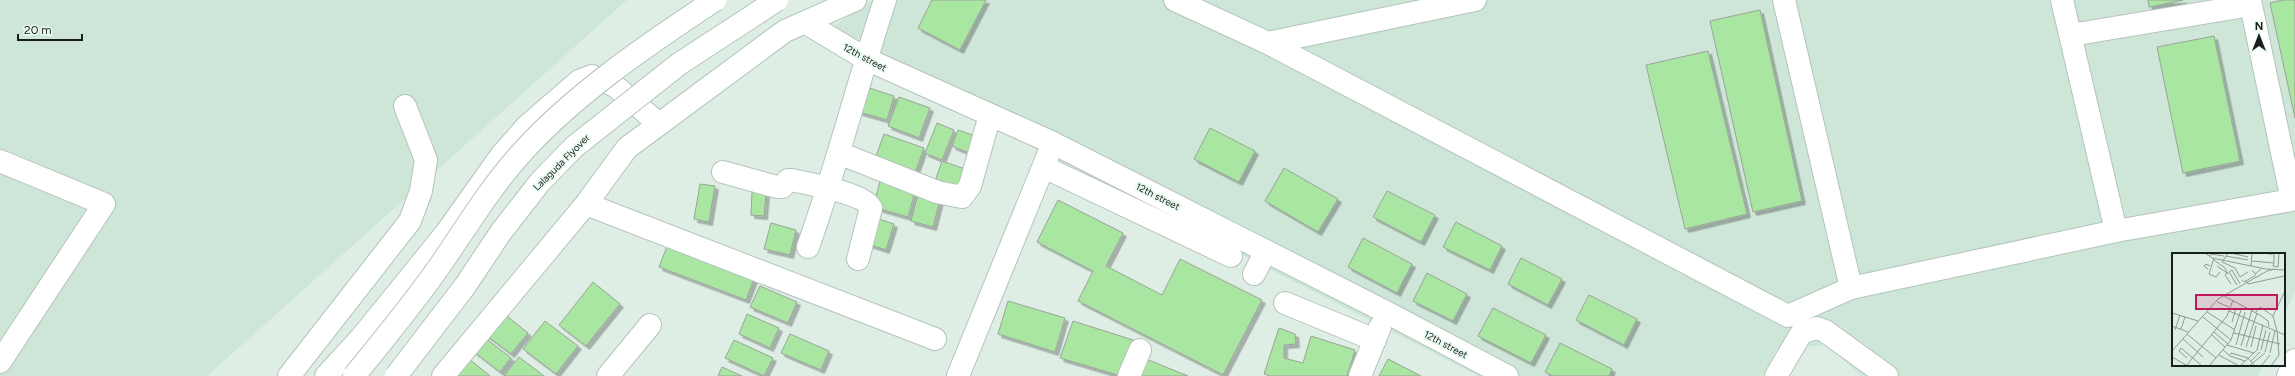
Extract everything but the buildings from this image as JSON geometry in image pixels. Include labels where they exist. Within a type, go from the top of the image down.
[{"type":"street","points":[[354,376],[441,264],[477,210],[517,158],[554,121],[595,87],[661,36],[715,0]]},
{"type":"street","name":"Lalaguda Flyover","points":[[396,376],[465,286],[501,232],[540,182],[574,147],[679,64],[777,0]]},
{"type":"street","points":[[443,376],[586,204],[627,148],[785,31],[855,0]]},
{"type":"street","points":[[808,247],[829,188],[866,59],[886,0]]},
{"type":"street","points":[[1175,0],[1268,43],[1788,316],[1851,288],[2116,231],[2292,200],[2251,5],[2071,35]]},
{"type":"street","points":[[1268,43],[1475,0]]},
{"type":"street","points":[[1784,0],[1851,288]]},
{"type":"street","points":[[2062,0],[2116,231]]},
{"type":"street","name":"12th street","points":[[806,23],[866,59],[1053,143],[1219,246],[1266,251],[1507,376]]},
{"type":"street","points":[[326,376],[361,338],[446,233],[500,157],[527,126],[579,81],[592,76],[615,86],[659,124]]},
{"type":"street","points":[[289,376],[410,221],[421,191],[426,160],[405,106]]},
{"type":"street","points":[[839,153],[937,192],[962,197],[970,186],[990,115]]},
{"type":"street","points":[[958,376],[1053,143]]},
{"type":"street","points":[[0,161],[104,204],[0,362]]},
{"type":"street","points":[[1044,167],[1219,246]]},
{"type":"street","points":[[723,172],[777,187],[782,187],[788,180],[792,180],[829,188],[865,201],[871,208],[858,259]]},
{"type":"street","points":[[586,204],[935,339]]},
{"type":"street","points":[[1254,274],[1266,251]]},
{"type":"street","points":[[1286,303],[1375,340]]},
{"type":"street","points":[[1360,376],[1386,312]]},
{"type":"street","points":[[608,376],[650,325]]},
{"type":"street","points":[[1776,376],[1802,332],[1817,328],[1825,331],[1887,376]]},
{"type":"street","points":[[1129,376],[1140,350]]},
{"type":"street","points":[[2288,376],[2295,360]]},
{"type":"shaded area","points":[[0,0],[627,0],[207,376],[0,376]]},
{"type":"shaded area","points":[[872,0],[2295,0],[2295,291],[2285,314],[2285,253],[2172,253],[2172,366],[2263,366],[2258,376],[1861,376],[1827,345],[1777,349],[1763,376],[1478,376],[818,37]]}]
